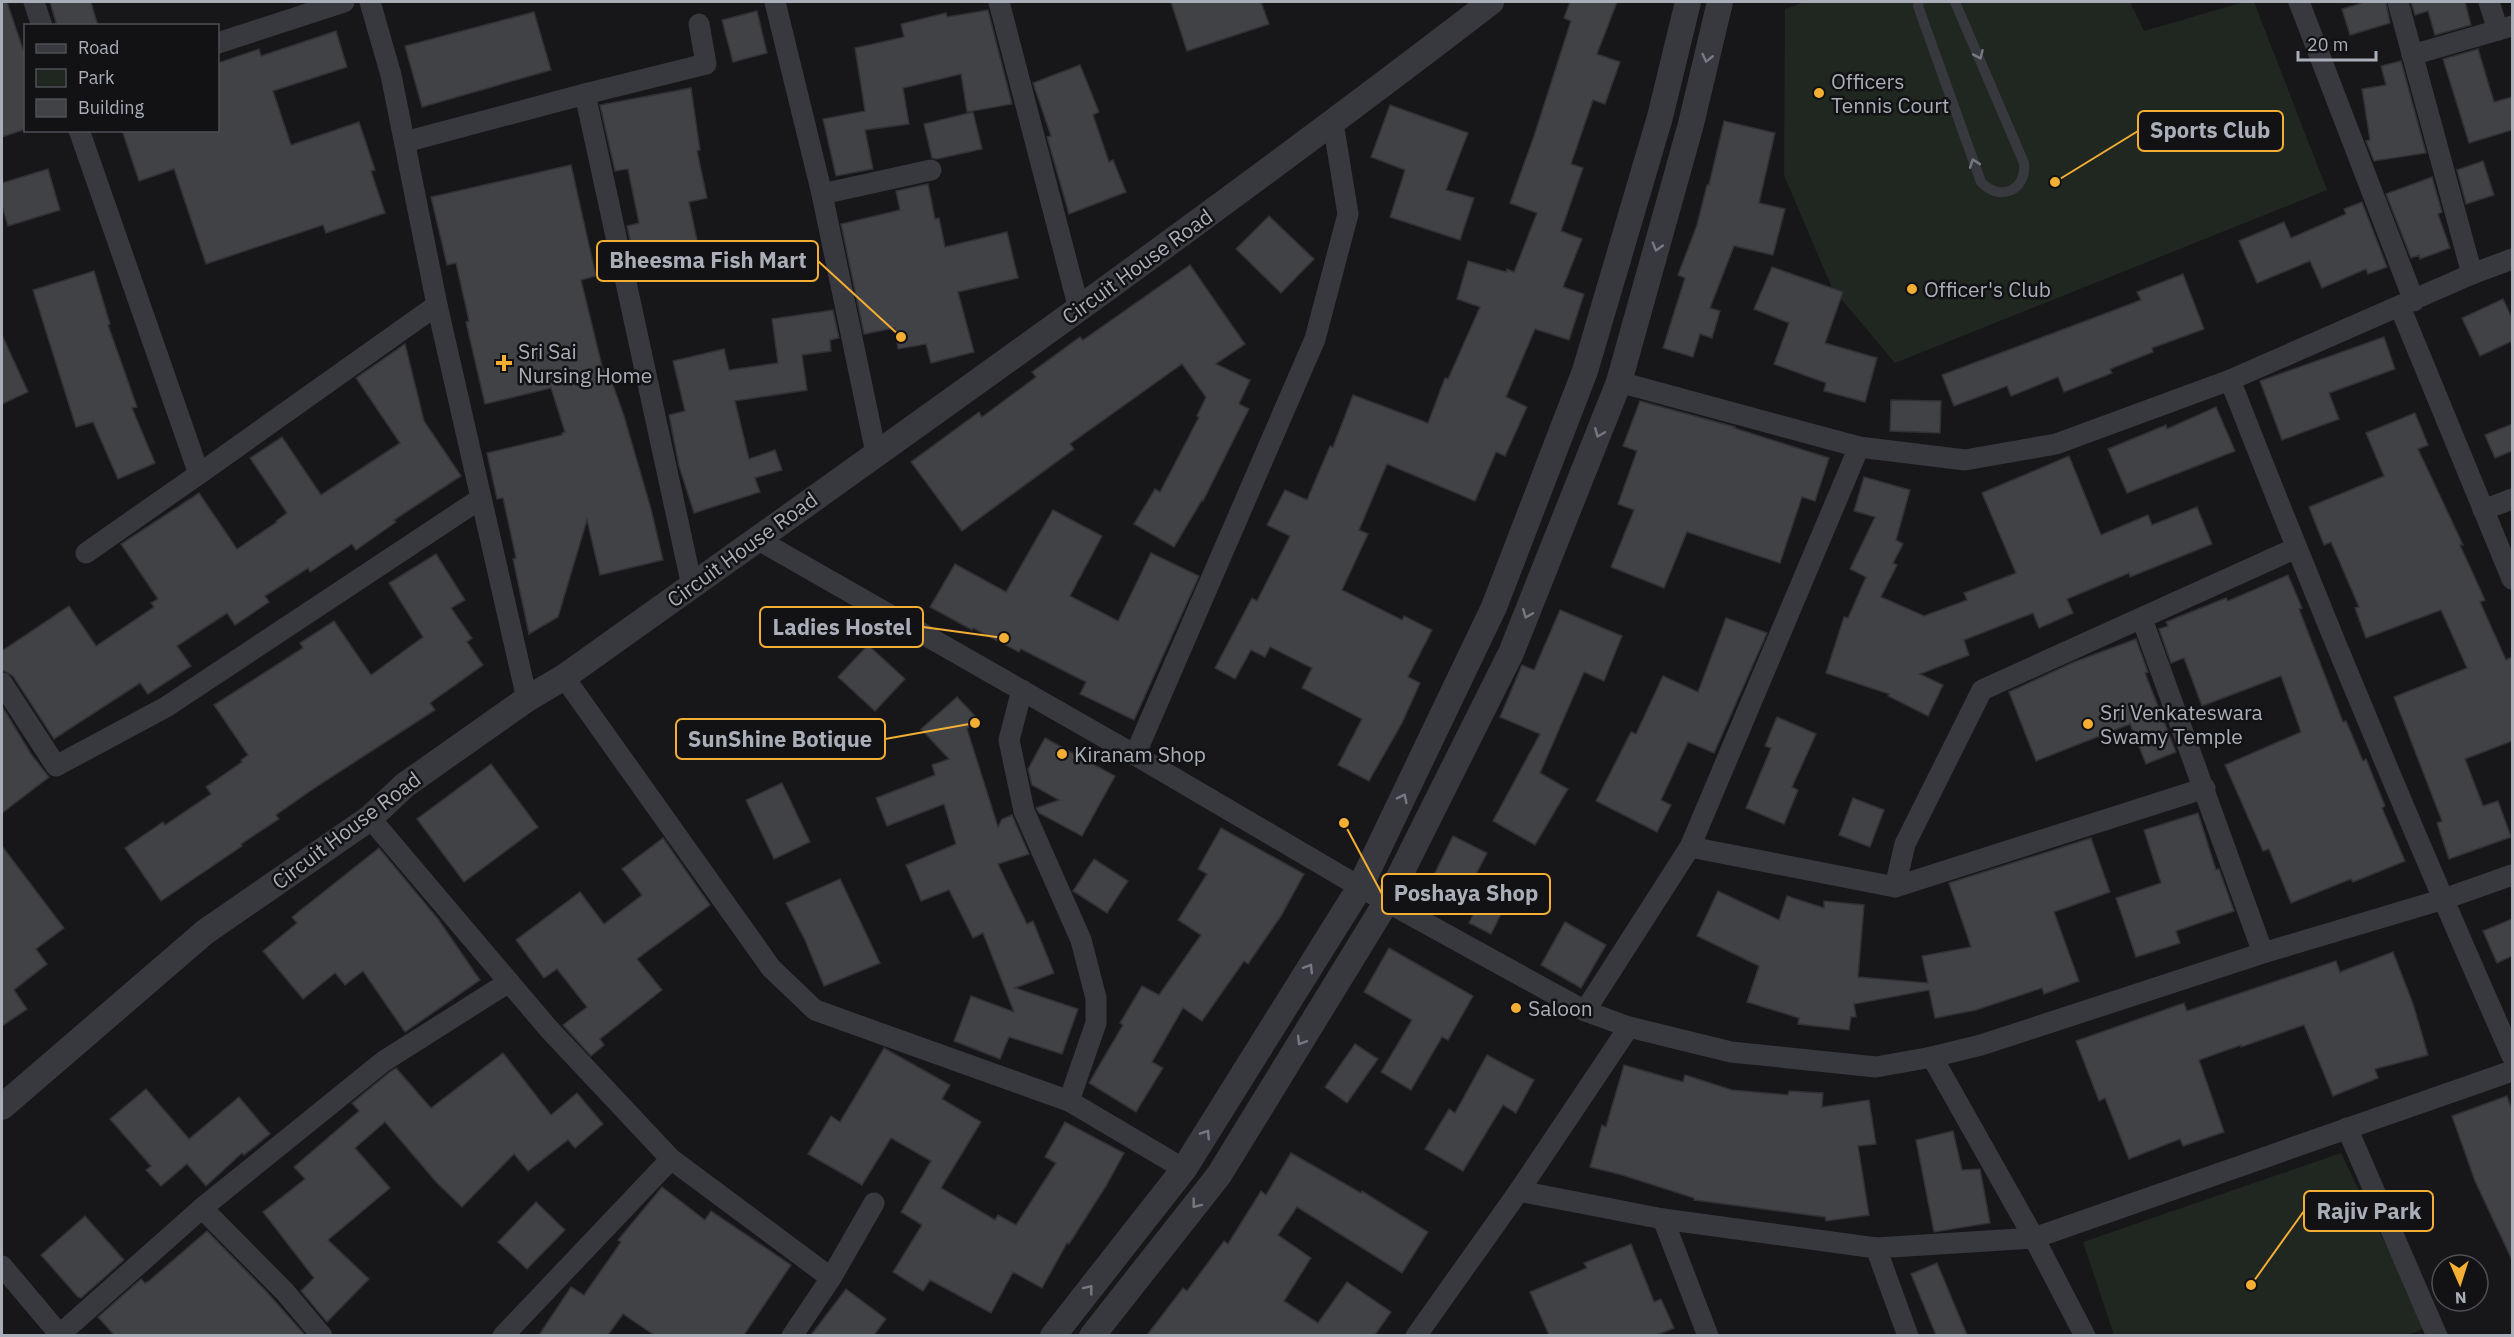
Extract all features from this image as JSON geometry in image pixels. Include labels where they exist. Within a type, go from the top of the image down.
[{"type":"street","points":[[34,2],[41,24]]},
{"type":"street","points":[[219,43],[344,2]]},
{"type":"street","points":[[370,2],[392,75],[437,305],[526,699]]},
{"type":"street","points":[[775,2],[822,194],[876,453]]},
{"type":"street","points":[[999,2],[1078,309]]},
{"type":"street","name":"Circuit House Road","points":[[2,1107],[205,932],[370,818],[405,784],[692,586],[1078,309],[1333,123],[1491,2]]},
{"type":"street","points":[[1053,1335],[1184,1168],[1360,887],[1494,607],[1585,371],[1660,117],[1688,2]]},
{"type":"street","points":[[1092,1335],[1219,1175],[1387,901],[1511,653],[1619,382],[1691,124],[1720,2]]},
{"type":"street","points":[[2299,2],[2483,510],[2512,579]]},
{"type":"street","points":[[2398,2],[2472,274]]},
{"type":"street","points":[[2412,55],[2505,28],[2489,2]]},
{"type":"street","points":[[405,142],[706,64],[699,24]]},
{"type":"street","points":[[585,94],[692,586]]},
{"type":"street","points":[[1136,754],[1315,339],[1348,214],[1333,123]]},
{"type":"street","points":[[80,132],[199,474]]},
{"type":"street","points":[[822,194],[932,170]]},
{"type":"street","points":[[1619,382],[1859,447],[1965,460],[2056,444],[2230,380],[2472,274],[2512,259]]},
{"type":"street","points":[[86,553],[437,305]]},
{"type":"street","points":[[2230,380],[2296,548],[2512,1056]]},
{"type":"street","points":[[1585,1011],[1689,847],[1859,447]]},
{"type":"street","points":[[2483,510],[2512,498]]},
{"type":"street","points":[[2,683],[56,766],[166,707],[480,499]]},
{"type":"street","points":[[757,538],[1136,754],[1360,887],[1585,1011],[1629,1027],[1731,1052],[1876,1067],[1932,1057],[1981,1045],[2263,953],[2444,899],[2512,875]]},
{"type":"street","points":[[1895,887],[1905,844],[1982,690],[2296,548]]},
{"type":"street","points":[[2142,619],[2263,953]]},
{"type":"street","points":[[564,676],[771,968],[815,1010],[1069,1101],[1184,1168]]},
{"type":"street","points":[[1022,690],[1009,740],[1024,811],[1081,940],[1096,998],[1096,1023],[1069,1101]]},
{"type":"street","points":[[1689,847],[1895,887],[2205,788]]},
{"type":"street","points":[[370,818],[548,1028],[670,1159],[831,1278]]},
{"type":"street","points":[[2,1266],[59,1335],[201,1208],[384,1061],[509,982]]},
{"type":"street","points":[[1416,1335],[1519,1191],[1629,1027]]},
{"type":"street","points":[[1932,1057],[2034,1238],[2085,1335]]},
{"type":"street","points":[[1519,1191],[1663,1219],[1876,1248],[2034,1238],[2512,1071]]},
{"type":"street","points":[[2347,1128],[2432,1334]]},
{"type":"street","points":[[503,1335],[670,1159]]},
{"type":"street","points":[[792,1335],[831,1278],[874,1203]]},
{"type":"street","points":[[201,1208],[285,1292],[322,1335]]},
{"type":"street","points":[[1663,1219],[1708,1335]]},
{"type":"street","points":[[1876,1248],[1908,1335]]},
{"type":"lane","points":[[1919,2],[1918,6],[1981,182],[1987,189],[2005,192],[2015,188],[2023,181],[2025,163],[1955,2]]},
{"type":"green space","points":[[1805,2],[2130,2],[2144,31],[2244,2],[2254,2],[2327,190],[1895,363],[1832,288],[1784,175],[1785,9]]},
{"type":"green space","points":[[2341,1153],[2426,1328],[2405,1336],[2114,1335],[2083,1242]]},
{"type":"building","points":[[2,2],[7,2],[24,52],[24,130],[2,137]]},
{"type":"building","points":[[50,2],[91,2],[97,24],[56,24]]},
{"type":"building","points":[[1171,2],[1261,2],[1269,24],[1187,51]]},
{"type":"building","points":[[1570,2],[1617,2],[1597,54],[1620,62],[1605,104],[1593,100],[1571,164],[1583,168],[1561,231],[1582,239],[1563,287],[1584,294],[1569,340],[1535,329],[1506,397],[1527,407],[1505,456],[1496,452],[1475,501],[1387,464],[1359,530],[1368,534],[1342,590],[1402,620],[1404,616],[1432,630],[1408,677],[1420,683],[1402,723],[1369,781],[1338,765],[1362,719],[1302,688],[1312,668],[1270,647],[1265,657],[1251,650],[1235,679],[1215,668],[1252,598],[1257,601],[1290,536],[1267,525],[1285,490],[1307,500],[1330,446],[1333,447],[1353,395],[1428,423],[1445,378],[1448,379],[1480,307],[1457,299],[1468,261],[1506,272],[1507,269],[1514,272],[1537,213],[1510,203],[1571,21],[1564,18]]},
{"type":"building","points":[[2365,2],[2386,2],[2390,23],[2350,35],[2342,9]]},
{"type":"building","points":[[2411,2],[2465,2],[2471,25],[2435,35],[2428,11],[2415,15]]},
{"type":"building","points":[[988,10],[1012,104],[967,112],[961,74],[903,88],[909,124],[865,130],[873,169],[836,176],[823,119],[865,111],[855,48],[904,37],[901,24],[946,13],[947,17]]},
{"type":"building","points":[[757,11],[767,53],[733,62],[722,20]]},
{"type":"building","points":[[534,12],[551,70],[422,107],[405,46]]},
{"type":"building","points":[[336,31],[347,67],[273,91],[291,145],[359,122],[375,170],[371,171],[385,213],[326,233],[323,225],[206,264],[174,169],[139,181],[123,132],[219,132],[219,63],[259,49],[261,56]]},
{"type":"building","points":[[2478,49],[2494,102],[2512,97],[2512,130],[2469,143],[2443,59]]},
{"type":"building","points":[[2401,61],[2426,153],[2374,161],[2366,141],[2370,140],[2362,89],[2386,85],[2381,66]]},
{"type":"building","points":[[1080,65],[1099,112],[1093,115],[1109,162],[1113,160],[1126,192],[1069,214],[1047,137],[1051,136],[1033,83]]},
{"type":"building","points":[[691,88],[700,150],[697,151],[707,198],[689,202],[700,254],[636,267],[627,226],[639,223],[628,169],[615,171],[600,105]]},
{"type":"building","points":[[1390,105],[1468,133],[1446,190],[1474,198],[1460,240],[1390,217],[1405,170],[1371,157]]},
{"type":"building","points":[[973,112],[982,149],[937,159],[932,158],[924,124]]},
{"type":"building","points":[[1724,121],[1775,133],[1759,203],[1785,209],[1773,255],[1734,246],[1710,308],[1720,311],[1712,338],[1700,334],[1693,357],[1663,348],[1685,278],[1678,275],[1697,225],[1707,185],[1709,185]]},
{"type":"building","points":[[2483,161],[2494,195],[2466,204],[2457,170]]},
{"type":"building","points":[[571,165],[596,276],[581,280],[603,370],[607,368],[624,416],[663,560],[600,575],[587,520],[558,617],[529,634],[503,498],[497,499],[487,453],[562,435],[565,432],[551,388],[485,404],[466,322],[469,321],[456,263],[447,265],[431,197]]},
{"type":"building","points":[[48,169],[60,210],[8,226],[2,206],[2,183]]},
{"type":"building","points":[[2432,177],[2442,212],[2438,214],[2450,248],[2420,259],[2419,255],[2411,258],[2386,194]]},
{"type":"building","points":[[928,184],[935,219],[939,218],[945,247],[1007,232],[1018,278],[958,292],[974,352],[931,363],[926,344],[898,349],[895,328],[864,334],[841,224],[900,210],[896,191]]},
{"type":"building","points":[[2362,202],[2387,267],[2368,274],[2366,269],[2322,288],[2310,261],[2257,283],[2239,241],[2284,222],[2291,238],[2346,214],[2344,209]]},
{"type":"building","points":[[1269,216],[1314,259],[1281,293],[1236,249]]},
{"type":"building","points":[[1190,265],[1245,344],[1216,364],[1250,380],[1239,404],[1249,409],[1203,501],[1174,547],[1134,524],[1155,489],[1160,492],[1199,417],[1197,416],[1206,397],[1182,364],[1070,444],[1074,449],[962,531],[911,462],[979,412],[982,417],[1036,377],[1032,372],[1080,337],[1083,340]]},
{"type":"building","points":[[1772,267],[1843,292],[1825,343],[1877,358],[1865,402],[1824,391],[1826,383],[1774,364],[1789,323],[1754,309]]},
{"type":"building","points":[[94,271],[110,324],[108,325],[137,407],[132,408],[155,463],[118,479],[93,422],[76,427],[33,290]]},
{"type":"building","points":[[2183,274],[2204,329],[2152,348],[2153,352],[2110,369],[2112,373],[2064,392],[2058,377],[2011,396],[2007,386],[1954,406],[1942,375],[2141,300],[2137,292]]},
{"type":"building","points":[[2503,299],[2512,318],[2512,341],[2480,356],[2462,318]]},
{"type":"building","points":[[833,310],[839,338],[830,340],[831,351],[802,355],[807,390],[735,401],[749,459],[775,450],[782,470],[755,478],[760,492],[694,513],[679,466],[669,415],[685,411],[673,361],[724,349],[729,370],[778,363],[772,319]]},
{"type":"building","points":[[2,335],[28,392],[2,404]]},
{"type":"building","points":[[2384,337],[2395,369],[2329,393],[2339,419],[2282,440],[2260,381]]},
{"type":"building","points":[[405,344],[424,421],[461,476],[394,520],[396,522],[356,550],[352,544],[310,572],[308,568],[265,596],[269,602],[235,625],[227,613],[177,646],[191,666],[148,694],[140,683],[54,739],[13,676],[2,670],[2,651],[69,606],[96,646],[154,607],[151,603],[158,599],[121,544],[199,493],[237,549],[277,522],[287,513],[250,458],[282,437],[321,495],[400,443],[356,378]]},
{"type":"building","points":[[1891,400],[1941,401],[1940,433],[1890,431]]},
{"type":"building","points":[[1640,401],[1735,427],[1829,458],[1815,501],[1802,497],[1780,563],[1687,532],[1664,588],[1611,567],[1634,510],[1618,504],[1637,451],[1623,446]]},
{"type":"building","points":[[2216,407],[2235,451],[2127,493],[2108,449],[2166,425],[2167,429]]},
{"type":"building","points":[[2415,413],[2428,445],[2418,449],[2463,545],[2460,545],[2485,600],[2480,602],[2506,660],[2512,657],[2512,741],[2465,759],[2483,806],[2498,801],[2511,837],[2449,859],[2437,823],[2442,821],[2394,697],[2467,668],[2441,610],[2366,638],[2355,608],[2359,607],[2331,542],[2324,545],[2309,507],[2384,476],[2366,433]]},
{"type":"building","points":[[2512,424],[2512,451],[2495,458],[2485,435]]},
{"type":"building","points":[[2069,456],[2101,535],[2148,515],[2152,525],[2197,507],[2212,544],[2130,577],[2129,573],[2067,599],[2073,613],[2039,628],[2033,613],[1964,640],[1969,655],[1920,674],[1943,685],[1928,716],[1888,696],[1889,694],[1826,673],[1844,617],[1848,618],[1866,577],[1850,569],[1875,517],[1854,511],[1864,477],[1910,490],[1896,540],[1903,544],[1893,563],[1897,565],[1881,597],[1924,616],[1967,600],[1964,593],[2016,573],[1982,493]]},
{"type":"building","points":[[1053,510],[1102,536],[1070,596],[1118,621],[1151,553],[1199,576],[1134,720],[1080,694],[1086,682],[1021,649],[1019,652],[973,628],[972,630],[930,607],[955,564],[1006,592]]},
{"type":"building","points":[[436,554],[465,600],[451,608],[472,638],[467,642],[483,665],[430,703],[435,710],[316,787],[276,815],[279,819],[161,901],[125,848],[163,822],[165,825],[211,794],[206,787],[242,762],[241,760],[248,755],[214,705],[303,648],[300,643],[334,621],[371,675],[423,637],[389,583]]},
{"type":"building","points":[[2288,575],[2343,722],[2346,721],[2363,761],[2366,759],[2385,806],[2382,808],[2405,861],[2291,903],[2269,849],[2263,851],[2225,765],[2301,732],[2281,676],[2202,706],[2184,658],[2171,663],[2159,629],[2168,626],[2166,622],[2226,598],[2228,601]]},
{"type":"building","points":[[1560,610],[1622,636],[1604,681],[1584,672],[1540,773],[1568,789],[1535,845],[1493,821],[1540,734],[1500,717],[1522,665],[1534,670]]},
{"type":"building","points":[[1726,618],[1767,633],[1714,753],[1688,742],[1661,800],[1671,805],[1657,832],[1596,801],[1631,732],[1636,734],[1663,676],[1698,692]]},
{"type":"building","points":[[2136,639],[2148,672],[2145,673],[2176,752],[2146,764],[2130,724],[2036,761],[2009,692],[2074,662]]},
{"type":"building","points":[[868,645],[905,679],[875,711],[838,677]]},
{"type":"building","points":[[957,697],[978,719],[967,729],[998,827],[1002,819],[1012,815],[1029,854],[998,864],[1027,924],[1033,921],[1054,973],[1015,988],[1078,1009],[1062,1054],[1009,1037],[1000,1059],[954,1041],[971,996],[1014,1012],[983,933],[973,938],[949,890],[921,901],[906,865],[956,844],[944,804],[887,826],[876,798],[935,775],[932,765],[949,759],[921,729]]},
{"type":"building","points":[[2,706],[31,754],[49,777],[2,813]]},
{"type":"building","points":[[1777,717],[1816,734],[1792,787],[1798,790],[1784,824],[1746,808],[1771,748],[1765,746]]},
{"type":"building","points":[[1045,738],[1115,776],[1082,836],[1039,813],[1036,808],[1059,800],[1032,785],[1028,769]]},
{"type":"building","points":[[491,764],[538,827],[464,882],[417,819]]},
{"type":"building","points":[[782,783],[810,842],[774,859],[746,800]]},
{"type":"building","points":[[1853,798],[1884,810],[1870,847],[1839,835]]},
{"type":"building","points":[[2198,813],[2216,870],[2219,869],[2234,911],[2176,931],[2180,943],[2136,957],[2116,898],[2161,883],[2144,830]]},
{"type":"building","points":[[1221,828],[1304,874],[1281,916],[1248,964],[1244,961],[1202,1021],[1183,1008],[1152,1062],[1163,1068],[1136,1112],[1089,1083],[1123,1025],[1120,1023],[1142,986],[1159,995],[1201,935],[1178,920],[1207,874],[1198,869]]},
{"type":"building","points":[[1453,836],[1487,853],[1474,878],[1510,896],[1491,934],[1469,923],[1477,907],[1430,883]]},
{"type":"building","points":[[663,838],[710,905],[637,959],[662,990],[600,1039],[604,1045],[591,1056],[563,1025],[587,1007],[557,969],[544,978],[516,940],[580,892],[604,924],[642,895],[622,869]]},
{"type":"building","points":[[2091,838],[2110,892],[2054,912],[2079,981],[2044,994],[2042,988],[1976,1010],[1935,1018],[1929,990],[1854,1004],[1856,1017],[1851,1017],[1849,1030],[1798,1024],[1799,1018],[1747,1002],[1759,966],[1697,936],[1718,891],[1779,920],[1787,896],[1824,908],[1824,901],[1864,905],[1858,977],[1928,983],[1922,956],[1971,947],[1949,883]]},
{"type":"building","points":[[2,846],[64,928],[36,949],[47,964],[14,990],[27,1009],[2,1026]]},
{"type":"building","points":[[379,848],[438,919],[480,980],[405,1032],[363,971],[345,985],[335,973],[303,999],[263,951],[297,923],[292,917]]},
{"type":"building","points":[[1094,859],[1128,881],[1107,913],[1073,891]]},
{"type":"building","points":[[840,879],[880,963],[824,986],[805,940],[786,903]]},
{"type":"building","points":[[2512,919],[2512,956],[2497,963],[2483,931]]},
{"type":"building","points":[[1565,922],[1606,945],[1581,988],[1541,965]]},
{"type":"building","points":[[1389,948],[1473,996],[1448,1040],[1442,1037],[1411,1090],[1381,1072],[1412,1020],[1364,992]]},
{"type":"building","points":[[2393,952],[2413,1004],[2428,1055],[2375,1069],[2378,1078],[2333,1096],[2304,1025],[2241,1047],[2241,1045],[2199,1060],[2224,1132],[2183,1146],[2180,1139],[2129,1159],[2105,1098],[2099,1101],[2076,1041],[2184,1003],[2187,1011],[2336,961],[2340,972]]},
{"type":"building","points":[[1355,1044],[1378,1059],[1347,1103],[1325,1087]]},
{"type":"building","points":[[884,1048],[950,1085],[942,1099],[981,1122],[941,1188],[995,1220],[998,1215],[1016,1225],[1056,1163],[1045,1157],[1065,1122],[1124,1153],[1106,1186],[1069,1244],[1067,1243],[1042,1288],[1013,1272],[991,1313],[930,1280],[923,1291],[893,1272],[922,1225],[901,1212],[931,1161],[891,1138],[862,1185],[808,1154],[831,1116],[840,1122]]},
{"type":"building","points":[[503,1053],[551,1115],[577,1093],[603,1124],[575,1148],[568,1140],[528,1171],[514,1154],[462,1207],[437,1183],[385,1122],[355,1148],[390,1188],[328,1240],[369,1279],[327,1322],[301,1291],[314,1278],[263,1212],[305,1179],[294,1167],[359,1111],[352,1103],[391,1071],[396,1068],[431,1108]]},
{"type":"building","points":[[1487,1055],[1534,1080],[1516,1113],[1503,1105],[1463,1171],[1425,1149],[1449,1109],[1455,1113]]},
{"type":"building","points":[[1624,1065],[1683,1082],[1685,1075],[1732,1090],[1788,1095],[1789,1091],[1823,1093],[1822,1107],[1869,1100],[1876,1144],[1858,1146],[1869,1215],[1826,1221],[1825,1217],[1694,1200],[1694,1198],[1622,1175],[1590,1167],[1602,1125],[1606,1127]]},
{"type":"building","points":[[146,1089],[189,1139],[239,1097],[270,1134],[244,1155],[242,1153],[206,1186],[187,1164],[161,1186],[146,1170],[151,1166],[110,1119]]},
{"type":"building","points":[[2507,1096],[2512,1110],[2512,1260],[2475,1181],[2452,1116]]},
{"type":"building","points":[[1953,1131],[1962,1170],[1980,1169],[1990,1223],[1934,1232],[1916,1140]]},
{"type":"building","points":[[1291,1153],[1361,1193],[1362,1191],[1428,1232],[1402,1273],[1297,1207],[1278,1235],[1311,1258],[1284,1301],[1318,1323],[1347,1282],[1391,1312],[1375,1335],[1147,1335],[1183,1288],[1187,1291],[1224,1241],[1228,1244],[1261,1191],[1266,1195]]},
{"type":"building","points":[[662,1187],[705,1220],[711,1211],[791,1265],[744,1335],[654,1335],[623,1314],[608,1335],[539,1335],[571,1287],[584,1295],[621,1242],[618,1240]]},
{"type":"building","points":[[536,1202],[565,1230],[527,1269],[498,1242]]},
{"type":"building","points":[[85,1216],[124,1260],[81,1298],[41,1255]]},
{"type":"building","points":[[207,1231],[305,1335],[114,1335],[98,1317],[141,1279],[145,1283],[149,1281]]},
{"type":"building","points":[[1631,1244],[1654,1302],[1661,1299],[1674,1328],[1657,1335],[1549,1335],[1530,1292],[1587,1268],[1584,1263]]},
{"type":"building","points":[[1937,1263],[1967,1335],[1936,1335],[1911,1274]]},
{"type":"building","points":[[846,1289],[886,1319],[874,1335],[811,1335]]},
{"type":"place","name":"Officers Tennis Court","points":[[1819,93]]},
{"type":"place","name":"Sports Club","points":[[2055,182]]},
{"type":"place","name":"Officer's Club","points":[[1912,289]]},
{"type":"place","name":"Bheesma Fish Mart","points":[[901,337]]},
{"type":"place","name":"Sri Sai Nursing Home","points":[[504,363]]},
{"type":"place","name":"Ladies Hostel","points":[[1004,638]]},
{"type":"place","name":"SunShine Botique","points":[[975,723]]},
{"type":"place","name":"Sri Venkateswara Swamy Temple","points":[[2088,724]]},
{"type":"place","name":"Kiranam Shop","points":[[1062,754]]},
{"type":"place","name":"Poshaya Shop","points":[[1344,823]]},
{"type":"place","name":"Saloon","points":[[1516,1008]]},
{"type":"place","name":"Rajiv Park","points":[[2251,1285]]}]
